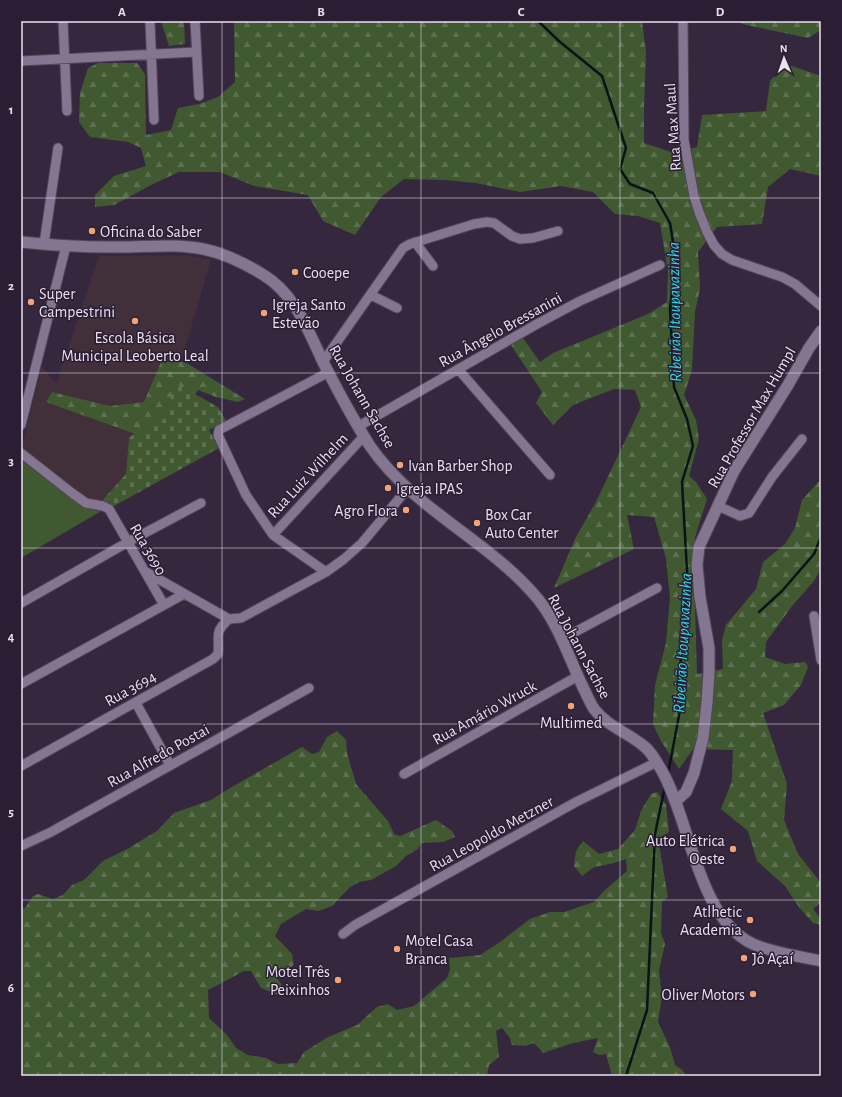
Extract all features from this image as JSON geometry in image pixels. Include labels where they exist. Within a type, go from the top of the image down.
[{"type":"street","points":[[63,21],[67,111]]},
{"type":"street","points":[[150,21],[154,120]]},
{"type":"street","points":[[195,21],[199,96]]},
{"type":"street","name":"Rua Max Maul","points":[[683,21],[684,140],[694,196],[707,232],[714,246],[722,254],[732,260],[782,276],[821,306]]},
{"type":"street","points":[[21,61],[196,52]]},
{"type":"street","points":[[44,244],[58,148]]},
{"type":"street","points":[[323,362],[403,248],[415,242],[474,224],[487,222],[494,223],[512,236],[520,239],[533,238],[558,231]]},
{"type":"street","name":"Rua Johann Sachse","points":[[21,242],[66,246],[204,249],[233,259],[265,275],[284,292],[299,311],[323,362],[361,431],[380,459],[428,508],[488,552],[520,580],[540,602],[562,639],[592,706],[609,724],[648,749],[665,776],[676,801]]},
{"type":"street","points":[[415,242],[433,266]]},
{"type":"street","points":[[21,425],[66,246]]},
{"type":"street","name":"Rua Ângelo Bressanini","points":[[361,431],[458,369],[536,324],[660,265]]},
{"type":"street","points":[[371,295],[397,308]]},
{"type":"street","name":"Rua Professor Max Humpl","points":[[676,801],[686,792],[694,773],[703,738],[708,703],[709,648],[700,597],[697,564],[699,547],[734,470],[821,330]]},
{"type":"street","points":[[458,369],[550,475]]},
{"type":"street","points":[[326,572],[273,535],[246,495],[218,433],[220,430],[329,372]]},
{"type":"street","name":"Rua Luiz Wilhelm","points":[[273,535],[361,431]]},
{"type":"street","points":[[718,506],[740,516],[749,513],[772,477],[802,440]]},
{"type":"street","name":"Rua 3690","points":[[21,453],[72,494],[86,503],[107,507],[164,605]]},
{"type":"street","points":[[144,571],[228,619],[241,618],[326,572],[344,559],[362,543],[408,488]]},
{"type":"street","points":[[21,603],[128,542],[201,503]]},
{"type":"street","points":[[562,639],[657,588]]},
{"type":"street","points":[[21,684],[184,594]]},
{"type":"street","points":[[814,616],[821,660]]},
{"type":"street","name":"Rua 3694","points":[[21,766],[213,659],[218,654],[217,638],[220,627],[228,619]]},
{"type":"street","name":"Rua Amário Wruck","points":[[404,774],[578,676]]},
{"type":"street","name":"Rua Alfredo Postai","points":[[21,846],[51,832],[309,688]]},
{"type":"street","points":[[136,702],[170,765]]},
{"type":"street","name":"Rua Leopoldo Metzner","points":[[343,934],[570,806],[657,762]]},
{"type":"street","points":[[676,801],[698,870],[710,895],[726,922],[745,940],[752,944],[821,961]]},
{"type":"shaded area","name":"Escola Básica Municipal Leoberto Leal","points":[[185,255],[211,260],[164,419],[129,437],[126,474],[101,502],[87,500],[42,465],[22,446],[42,366],[56,384],[99,256]]},
{"type":"green space","points":[[161,21],[184,21],[185,44],[169,46]]},
{"type":"green space","points":[[234,21],[642,21],[646,53],[644,143],[674,153],[697,147],[702,115],[766,111],[770,81],[786,64],[821,76],[821,176],[790,169],[768,187],[762,224],[717,227],[698,252],[700,289],[695,312],[692,370],[684,395],[696,420],[699,439],[689,476],[696,482],[707,499],[695,537],[693,581],[697,674],[723,669],[722,640],[726,625],[756,589],[763,562],[785,544],[795,528],[802,500],[821,479],[821,569],[814,581],[792,606],[766,642],[765,657],[785,664],[805,662],[808,667],[801,685],[784,705],[763,713],[787,784],[784,820],[798,854],[821,883],[821,902],[813,909],[821,919],[821,925],[813,923],[799,907],[785,886],[757,861],[748,831],[721,809],[732,781],[733,750],[693,749],[679,769],[661,741],[653,724],[655,685],[666,643],[670,598],[666,558],[654,517],[627,515],[634,549],[554,588],[576,537],[596,502],[641,407],[635,390],[614,389],[573,405],[553,425],[536,403],[542,392],[511,345],[523,338],[540,362],[553,353],[648,314],[667,302],[668,272],[660,223],[638,216],[615,214],[593,192],[561,186],[520,192],[476,183],[445,180],[404,179],[381,197],[355,235],[323,221],[308,195],[254,186],[220,172],[179,172],[114,205],[95,207],[95,195],[114,176],[146,166],[141,148],[128,142],[90,137],[79,122],[80,93],[88,68],[98,63],[137,63],[145,74],[146,135],[171,130],[178,108],[199,104],[218,97],[235,82]]},
{"type":"green space","points":[[740,21],[821,21],[821,30],[808,38],[742,24]]},
{"type":"green space","points":[[161,362],[185,362],[245,399],[238,402],[216,397],[198,390],[185,412],[138,435],[46,402],[52,392],[110,406],[144,402]]},
{"type":"green space","points":[[175,383],[218,407],[226,421],[209,430],[219,448],[114,506],[101,502],[126,474],[129,437],[164,419]]},
{"type":"green space","points":[[21,460],[69,496],[103,510],[21,558]]},
{"type":"green space","points":[[337,731],[346,740],[347,753],[356,784],[388,821],[394,834],[400,836],[436,820],[452,831],[455,837],[443,842],[421,843],[418,849],[406,856],[396,866],[371,880],[359,882],[350,887],[332,906],[319,911],[306,909],[281,924],[275,936],[292,954],[294,964],[287,972],[274,969],[276,977],[282,985],[278,995],[261,988],[251,971],[244,971],[208,990],[209,1018],[227,1035],[236,1048],[248,1055],[266,1058],[278,1064],[297,1063],[304,1052],[328,1037],[357,1025],[377,1007],[388,1004],[397,1010],[414,1006],[447,978],[450,969],[449,958],[480,955],[530,919],[550,912],[564,912],[594,902],[606,889],[627,871],[626,859],[594,867],[582,876],[574,866],[576,851],[583,841],[599,854],[618,849],[635,830],[641,811],[651,794],[657,792],[666,805],[669,832],[658,839],[668,897],[662,902],[661,933],[665,944],[659,970],[662,996],[658,1022],[670,1047],[675,1065],[687,1076],[612,1076],[606,1054],[599,1055],[593,1052],[598,1038],[573,1043],[543,1053],[534,1043],[525,1046],[512,1045],[510,1038],[502,1028],[496,1031],[499,1057],[489,1065],[487,1076],[21,1076],[21,909],[25,908],[33,896],[38,894],[53,899],[63,895],[72,885],[84,880],[103,861],[129,848],[157,831],[174,813],[211,800],[302,747],[312,754],[319,752],[327,737]]},
{"type":"waterway","name":"Ribeirão Itoupavazinha","points":[[538,21],[560,42],[602,76],[626,148],[620,169],[630,184],[653,193],[670,223],[676,261],[670,308],[674,387],[687,419],[693,446],[682,482],[688,589],[681,638],[680,710],[668,774]]},
{"type":"waterway","points":[[759,612],[782,591],[814,554],[821,537]]},
{"type":"waterway","name":"Ribeirão Itoupavazinha","points":[[626,1076],[647,1010],[655,834],[665,786]]},
{"type":"place","name":"Oficina do Saber","points":[[92,231]]},
{"type":"place","name":"Cooepe","points":[[295,272]]},
{"type":"place","name":"Super Campestrini","points":[[31,302]]},
{"type":"place","name":"Igreja Santo Estevão","points":[[264,313]]},
{"type":"place","name":"Escola Básica Municipal Leoberto Leal","points":[[135,321]]},
{"type":"place","name":"Ivan Barber Shop","points":[[400,465]]},
{"type":"place","name":"Igreja IPAS","points":[[388,488]]},
{"type":"place","name":"Agro Flora","points":[[406,510]]},
{"type":"place","name":"Box Car Auto Center","points":[[477,523]]},
{"type":"place","name":"Multimed","points":[[571,706]]},
{"type":"place","name":"Auto Elétrica Oeste","points":[[733,849]]},
{"type":"place","name":"Atlhetic Academia","points":[[750,920]]},
{"type":"place","name":"Motel Casa Branca","points":[[397,949]]},
{"type":"place","name":"Jô Açaí","points":[[744,958]]},
{"type":"place","name":"Motel Três Peixinhos","points":[[338,980]]},
{"type":"place","name":"Oliver Motors","points":[[753,994]]}]
